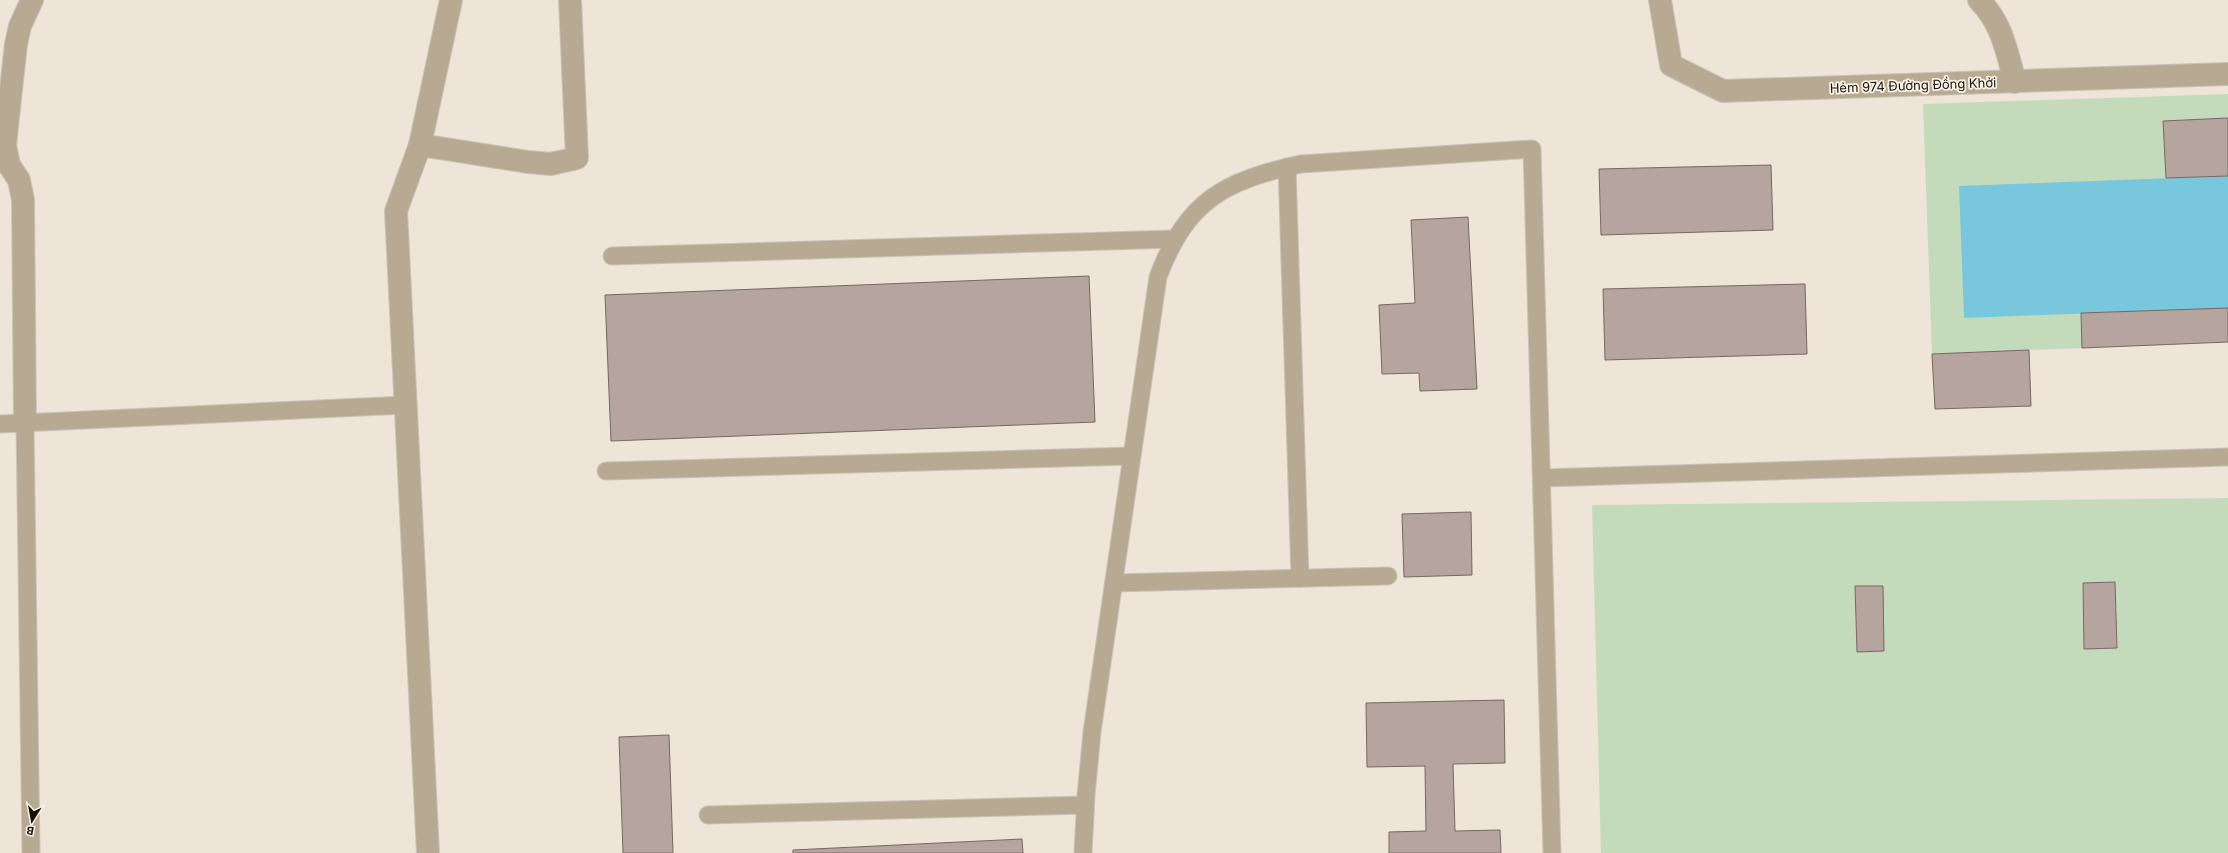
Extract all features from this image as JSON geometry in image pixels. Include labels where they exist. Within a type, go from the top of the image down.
[{"type":"street","points":[[25,423],[22,200],[20,180],[10,165],[5,145],[16,44],[20,26],[32,0]]},
{"type":"street","points":[[428,853],[396,211],[420,145],[451,0]]},
{"type":"street","points":[[420,145],[528,162],[551,164],[577,158],[570,0]]},
{"type":"street","name":"Hẻm 974 Đường Đồng Khởi","points":[[1660,0],[1671,65],[1723,91],[2228,74]]},
{"type":"street","points":[[1979,0],[1988,9],[2002,34],[2015,82]]},
{"type":"lane","points":[[1083,853],[1085,805],[1092,732],[1158,277],[1175,239],[1195,212],[1217,194],[1242,180],[1286,167],[1301,164],[1532,149],[1552,853]]},
{"type":"lane","points":[[1286,167],[1300,578]]},
{"type":"lane","points":[[612,256],[1175,239]]},
{"type":"lane","points":[[0,424],[405,406]]},
{"type":"lane","points":[[25,423],[31,853]]},
{"type":"lane","points":[[606,471],[1132,456]]},
{"type":"lane","points":[[1542,478],[2228,457]]},
{"type":"lane","points":[[1114,583],[1388,576]]},
{"type":"lane","points":[[708,816],[1085,805]]},
{"type":"green space","points":[[2228,94],[2228,342],[1932,354],[1923,104]]},
{"type":"green space","points":[[2228,498],[2228,853],[1601,853],[1592,505]]},
{"type":"water","points":[[2228,176],[2228,308],[1964,318],[1959,186]]},
{"type":"building","points":[[2228,118],[2228,176],[2166,178],[2163,121]]},
{"type":"building","points":[[1771,165],[1773,230],[1601,235],[1599,169]]},
{"type":"building","points":[[1468,217],[1477,389],[1420,391],[1419,373],[1382,374],[1379,305],[1415,303],[1411,220]]},
{"type":"building","points":[[1089,276],[1095,422],[611,441],[605,295]]},
{"type":"building","points":[[1805,284],[1807,354],[1605,360],[1603,289]]},
{"type":"building","points":[[2228,308],[2228,342],[2082,348],[2081,313]]},
{"type":"building","points":[[2029,350],[2031,406],[1935,409],[1932,354]]},
{"type":"building","points":[[1471,512],[1472,575],[1404,577],[1402,514]]},
{"type":"building","points":[[2115,582],[2117,648],[2084,649],[2083,583]]},
{"type":"building","points":[[1855,586],[1883,586],[1884,651],[1857,652]]},
{"type":"building","points":[[1504,700],[1505,763],[1453,764],[1455,831],[1500,830],[1501,853],[1389,853],[1389,832],[1426,831],[1425,766],[1367,767],[1366,703]]},
{"type":"building","points":[[669,735],[673,853],[623,853],[619,737]]},
{"type":"building","points":[[1022,839],[1023,853],[793,853],[793,850]]}]
